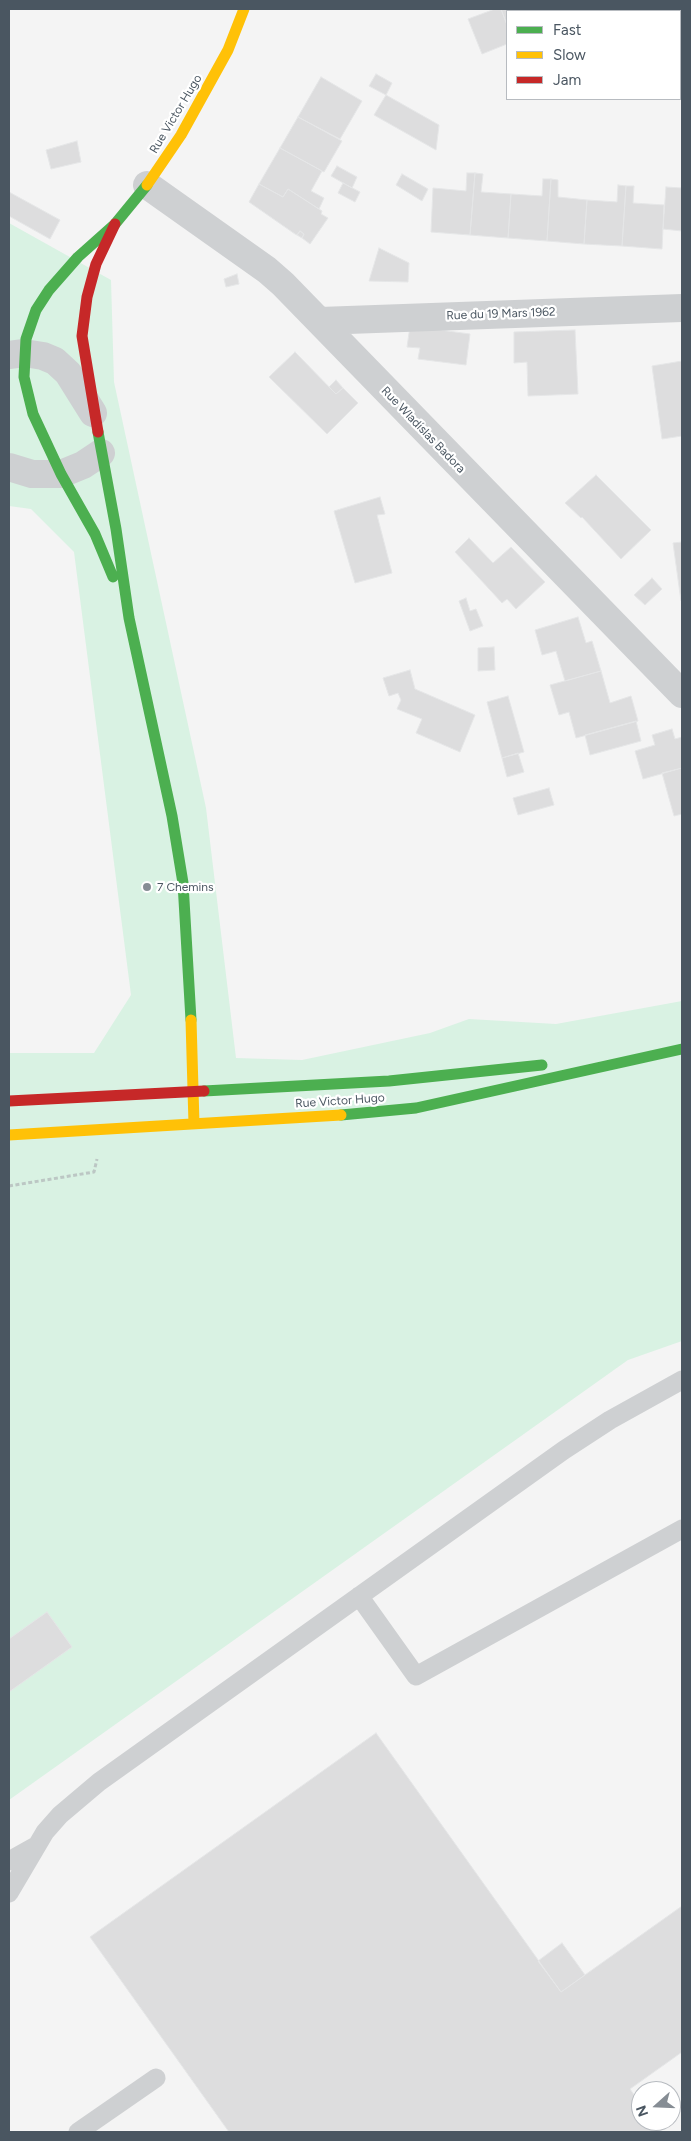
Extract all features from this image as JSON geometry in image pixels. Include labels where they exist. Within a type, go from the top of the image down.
[{"type":"street","name":"Rue Victor Hugo","points":[[115,224],[147,185],[195,112],[233,41],[244,9]]},
{"type":"street","points":[[233,41],[257,9]]},
{"type":"street","name":"Rue Wladislas Badora","points":[[147,185],[267,270],[320,321],[389,395],[682,694]]},
{"type":"street","points":[[115,224],[78,257],[48,290],[16,354],[24,377],[27,397],[41,433],[94,534],[129,618]]},
{"type":"street","points":[[115,224],[96,264],[84,314],[84,357],[116,528],[129,618],[170,806],[183,883],[187,916],[194,1124]]},
{"type":"street","name":"Rue du 19 Mars 1962","points":[[320,321],[682,308]]},
{"type":"street","points":[[16,354],[43,356],[55,361],[68,373],[93,413]]},
{"type":"street","points":[[9,467],[32,474],[61,474],[83,466],[101,452]]},
{"type":"street","name":"Rue Victor Hugo","points":[[9,1135],[357,1114],[416,1108],[682,1048]]},
{"type":"street","name":"Rue Victor Hugo","points":[[9,1101],[194,1093],[405,1080],[668,1051]]},
{"type":"lane","points":[[9,1893],[34,1847],[60,1816],[99,1782],[564,1450],[610,1420],[682,1380]]},
{"type":"lane","points":[[359,1596],[416,1676],[682,1529]]},
{"type":"lane","points":[[9,1861],[34,1847]]},
{"type":"lane","points":[[78,2132],[156,2078]]},
{"type":"path","points":[[9,1186],[94,1172],[104,1130]]},
{"type":"green space","points":[[9,223],[111,280],[114,382],[206,808],[236,1058],[302,1060],[430,1033],[469,1019],[556,1024],[682,1001],[682,1341],[628,1360],[9,1800],[9,1053],[94,1053],[131,995],[74,552],[31,509],[9,506]]},
{"type":"building","points":[[495,9],[501,9],[506,22],[506,44],[482,54],[468,19]]},
{"type":"building","points":[[501,9],[538,10],[506,10],[506,22]]},
{"type":"building","points":[[537,9],[574,10],[538,10]]},
{"type":"building","points":[[573,9],[595,9],[592,10]]},
{"type":"building","points":[[376,74],[392,83],[386,95],[369,86]]},
{"type":"building","points":[[321,77],[362,101],[340,139],[298,117]]},
{"type":"building","points":[[386,95],[439,125],[436,150],[374,115]]},
{"type":"building","points":[[298,117],[342,141],[324,172],[280,148]]},
{"type":"building","points":[[77,141],[81,162],[51,169],[46,150]]},
{"type":"building","points":[[280,148],[322,171],[311,191],[324,198],[319,209],[288,189],[283,197],[259,184]]},
{"type":"building","points":[[337,166],[357,177],[352,188],[331,176]]},
{"type":"building","points":[[467,173],[475,173],[470,235],[431,232],[433,188],[466,191]]},
{"type":"building","points":[[475,173],[483,174],[481,192],[511,194],[508,238],[470,235]]},
{"type":"building","points":[[402,174],[428,189],[422,201],[396,185]]},
{"type":"building","points":[[543,179],[551,179],[547,241],[508,238],[511,194],[542,196]]},
{"type":"building","points":[[551,179],[558,180],[558,197],[587,200],[584,244],[547,241]]},
{"type":"building","points":[[343,183],[360,192],[355,202],[338,193]]},
{"type":"building","points":[[259,184],[283,197],[288,189],[322,211],[321,214],[328,218],[310,244],[302,238],[304,234],[300,231],[297,235],[295,234],[249,202]]},
{"type":"building","points":[[618,185],[626,186],[622,246],[584,244],[587,200],[617,202]]},
{"type":"building","points":[[626,186],[634,186],[633,203],[664,205],[662,249],[622,246]]},
{"type":"building","points":[[666,187],[682,188],[682,231],[663,229]]},
{"type":"building","points":[[9,192],[60,220],[50,239],[9,216]]},
{"type":"building","points":[[300,231],[304,234],[302,238],[297,235]]},
{"type":"building","points":[[379,248],[409,263],[408,282],[369,281]]},
{"type":"building","points":[[237,274],[239,284],[226,287],[224,279]]},
{"type":"building","points":[[410,326],[470,334],[466,365],[418,359],[420,348],[407,347]]},
{"type":"building","points":[[575,330],[578,394],[528,396],[527,362],[514,363],[514,332]]},
{"type":"building","points":[[295,352],[336,394],[343,388],[358,403],[327,434],[269,377]]},
{"type":"building","points":[[682,361],[682,436],[662,439],[652,366]]},
{"type":"building","points":[[336,380],[343,388],[336,394],[329,387]]},
{"type":"building","points":[[596,475],[651,530],[621,559],[582,517],[565,503]]},
{"type":"building","points":[[380,497],[385,514],[377,515],[392,573],[355,583],[334,511]]},
{"type":"building","points":[[469,538],[493,563],[511,547],[545,582],[516,609],[507,599],[502,603],[455,552]]},
{"type":"building","points":[[682,542],[682,601],[681,601],[673,543]]},
{"type":"building","points":[[652,578],[662,589],[645,605],[634,595]]},
{"type":"building","points":[[466,598],[470,611],[476,609],[483,626],[470,631],[459,601]]},
{"type":"building","points":[[578,617],[586,643],[592,641],[601,671],[565,681],[556,651],[542,655],[535,630]]},
{"type":"building","points":[[494,647],[495,670],[478,671],[478,648]]},
{"type":"building","points":[[410,670],[415,689],[475,715],[460,752],[416,733],[422,719],[397,709],[401,700],[398,693],[389,696],[383,678]]},
{"type":"building","points":[[601,671],[610,703],[631,696],[638,721],[576,738],[569,712],[559,715],[550,685]]},
{"type":"building","points":[[508,696],[524,752],[502,758],[487,702]]},
{"type":"building","points":[[636,721],[641,741],[590,755],[585,735]]},
{"type":"building","points":[[672,729],[675,739],[682,737],[682,768],[643,779],[635,751],[655,745],[652,735]]},
{"type":"building","points":[[518,753],[524,772],[507,777],[502,758]]},
{"type":"building","points":[[682,768],[682,814],[674,816],[662,773]]},
{"type":"building","points":[[549,788],[554,805],[518,815],[513,798]]},
{"type":"building","points":[[47,1612],[72,1647],[9,1692],[9,1639]]},
{"type":"building","points":[[376,1733],[561,1992],[682,1906],[682,2052],[641,2081],[631,2081],[631,2131],[660,2132],[229,2132],[90,1937]]},
{"type":"building","points":[[562,1943],[585,1975],[561,1992],[538,1961]]},
{"type":"traffic: fast","points":[[113,577],[95,534],[61,474],[33,414],[24,377],[26,339],[36,310],[49,290],[78,257],[115,224],[147,185]]},
{"type":"traffic: fast","points":[[98,432],[116,529],[129,618],[172,816],[183,883],[191,1020]]},
{"type":"traffic: fast","points":[[341,1115],[416,1108],[682,1049]]},
{"type":"traffic: fast","points":[[204,1091],[389,1081],[542,1065]]},
{"type":"traffic: slow","points":[[147,185],[181,135],[228,50],[244,9]]},
{"type":"traffic: slow","points":[[191,1020],[194,1124]]},
{"type":"traffic: slow","points":[[9,1135],[341,1115]]},
{"type":"traffic: jam","points":[[98,432],[82,336],[87,297],[96,264],[115,224]]},
{"type":"traffic: jam","points":[[9,1101],[204,1091]]},
{"type":"place","name":"7 Chemins","points":[[147,887]]}]
